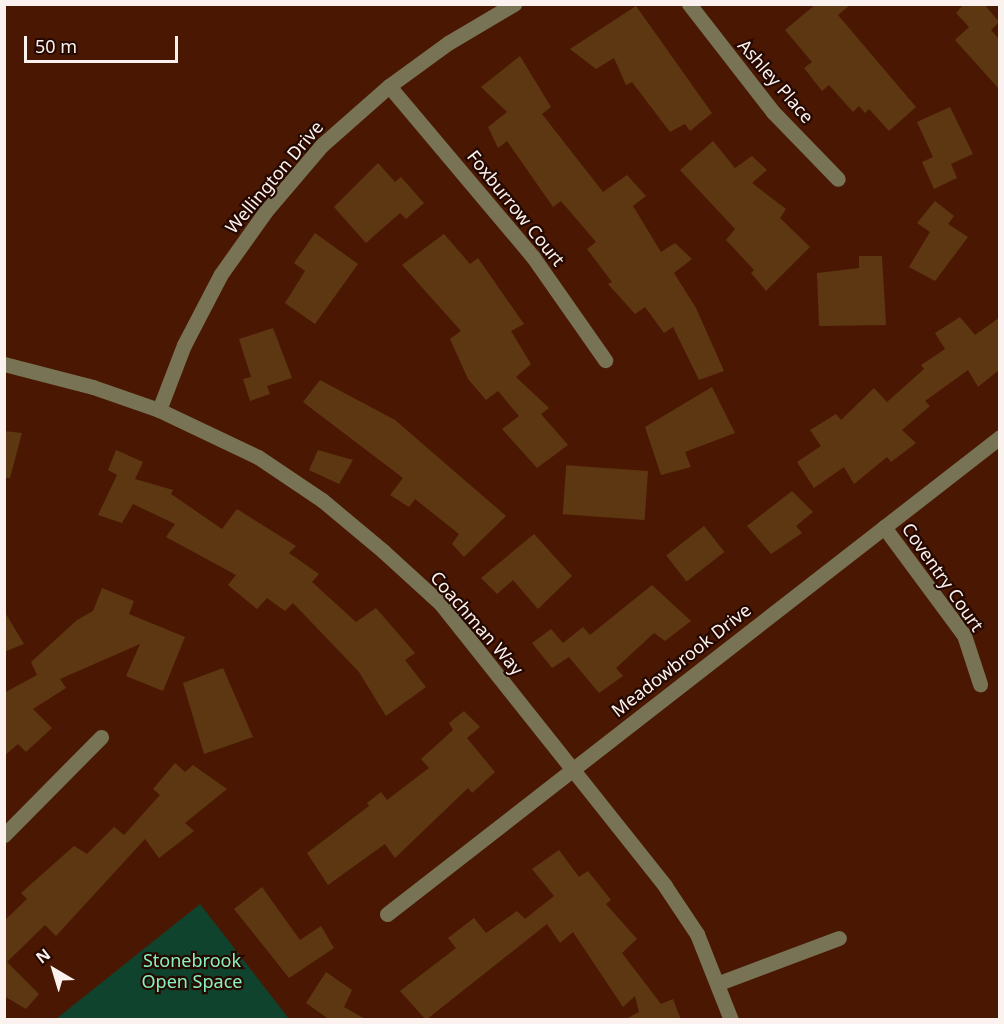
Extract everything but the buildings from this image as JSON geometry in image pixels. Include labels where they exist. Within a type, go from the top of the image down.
[{"type":"street","name":"Wellington Drive","points":[[159,410],[184,345],[233,256],[322,145],[388,86],[448,43],[514,4]]},
{"type":"street","name":"Ashley Place","points":[[689,4],[773,112],[838,179]]},
{"type":"street","name":"Foxburrow Court","points":[[388,86],[533,257],[605,360]]},
{"type":"street","name":"Coachman Way","points":[[4,364],[93,387],[159,410],[258,457],[322,500],[383,551],[441,604],[665,886],[697,934],[719,983],[731,1020]]},
{"type":"street","name":"Meadowbrook Drive","points":[[387,914],[999,437]]},
{"type":"street","name":"Coventry Court","points":[[884,527],[964,635],[980,684]]},
{"type":"street","points":[[4,835],[101,737]]},
{"type":"street","points":[[719,983],[839,938]]},
{"type":"green space","name":"Stonebrook Open Space","points":[[200,904],[289,1019],[56,1019]]}]
